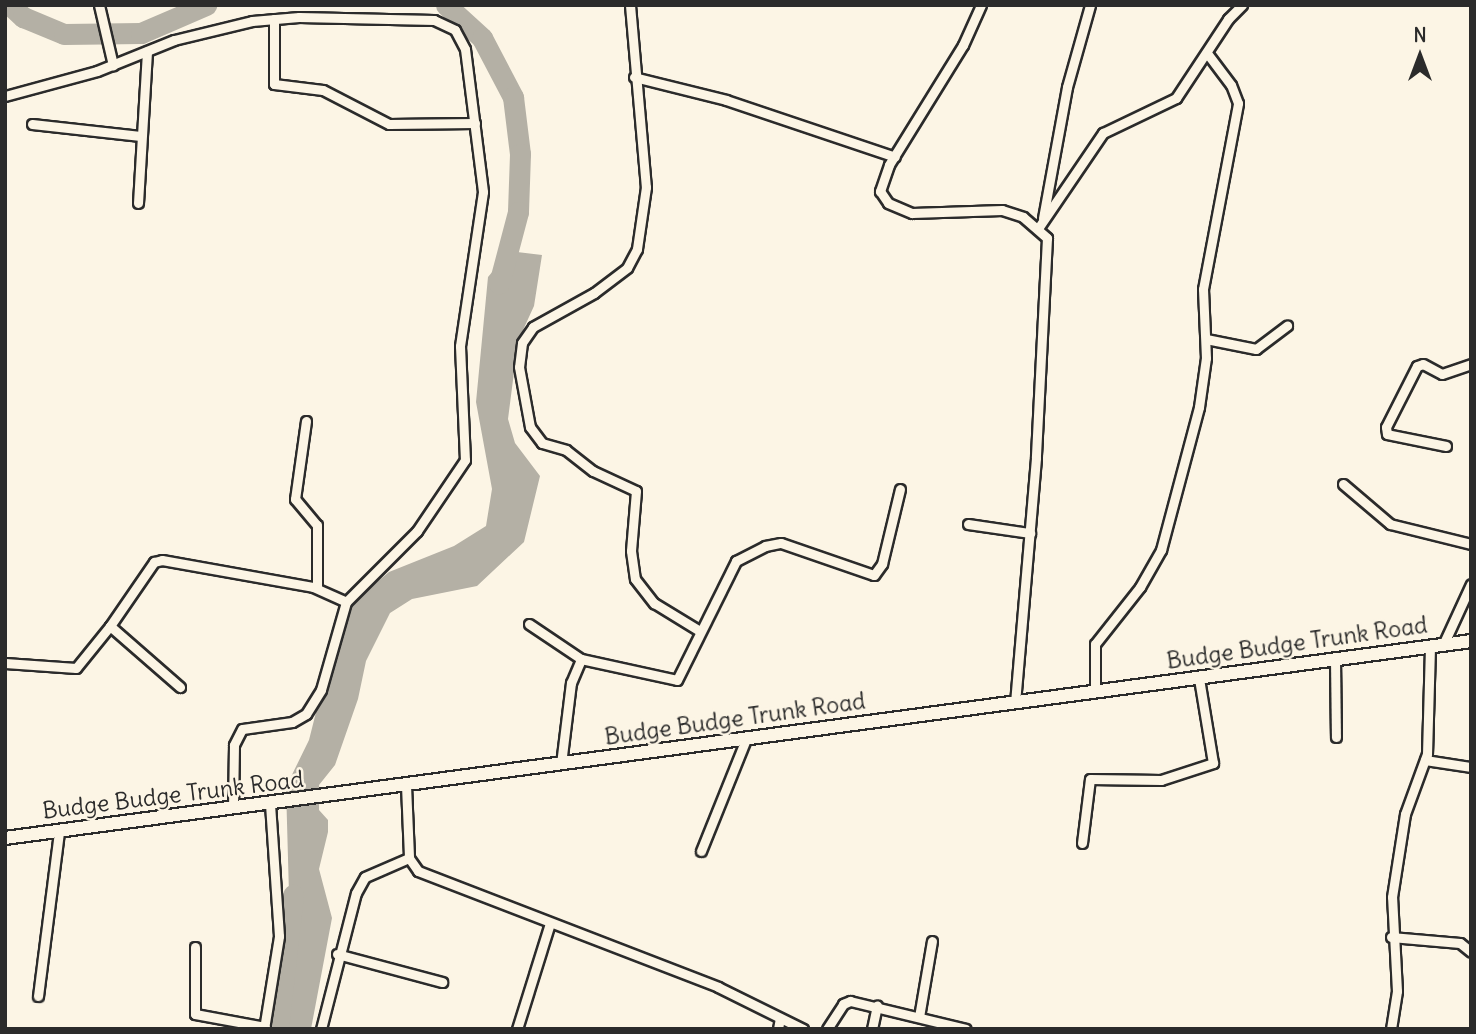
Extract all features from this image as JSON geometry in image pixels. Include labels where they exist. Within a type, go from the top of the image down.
[{"type":"main road","name":"Budge Budge Trunk Road","points":[[5,838],[1471,641]]},
{"type":"street","points":[[630,5],[634,77],[646,187],[633,260],[594,293],[533,327],[522,344],[519,367],[523,401],[536,436],[636,491],[631,551],[635,579],[654,603],[698,630]]},
{"type":"street","points":[[981,5],[963,45],[895,157],[880,191],[899,209],[929,213],[992,209],[1041,224]]},
{"type":"street","points":[[1015,703],[1030,533],[1047,246],[1041,224],[1057,135],[1090,5]]},
{"type":"street","points":[[1041,224],[1103,133],[1176,98],[1242,5]]},
{"type":"street","points":[[99,6],[113,65]]},
{"type":"street","points":[[274,19],[274,83],[323,90],[389,124],[475,122]]},
{"type":"street","points":[[5,96],[113,65],[147,51],[232,24],[274,19],[446,23],[465,49],[483,192],[460,346],[465,460],[417,531],[346,602],[321,690],[306,714],[292,722],[248,725],[236,737],[233,808]]},
{"type":"street","points":[[138,203],[147,51]]},
{"type":"street","points":[[1095,692],[1095,644],[1140,587],[1161,550],[1199,407],[1206,339],[1203,289],[1238,103],[1231,85],[1207,53]]},
{"type":"street","points":[[634,77],[739,104],[895,157]]},
{"type":"street","points":[[32,124],[140,135]]},
{"type":"street","points":[[1206,339],[1256,348],[1287,326]]},
{"type":"street","points":[[1446,446],[1387,434],[1386,427],[1417,366],[1423,364],[1442,374],[1471,364]]},
{"type":"street","points":[[306,421],[295,499],[317,525],[317,588]]},
{"type":"street","points":[[1343,484],[1390,524],[1471,544]]},
{"type":"street","points":[[530,624],[581,659],[677,680],[698,630],[736,561],[765,546],[781,543],[868,575],[878,572],[900,489]]},
{"type":"street","points":[[968,524],[1030,533]]},
{"type":"street","points":[[5,663],[76,668],[105,628],[110,626],[154,562],[162,560],[317,588],[346,602]]},
{"type":"street","points":[[1391,1029],[1397,991],[1391,937],[1405,814],[1425,760],[1436,645],[1471,584]]},
{"type":"street","points":[[110,626],[180,687]]},
{"type":"street","points":[[561,764],[571,683],[581,659]]},
{"type":"street","points":[[1335,659],[1336,737]]},
{"type":"street","points":[[1082,843],[1090,779],[1161,780],[1213,763],[1199,678]]},
{"type":"street","points":[[701,851],[746,739]]},
{"type":"street","points":[[1425,760],[1471,766]]},
{"type":"street","points":[[406,785],[409,858],[418,871],[718,987],[803,1029]]},
{"type":"street","points":[[195,947],[195,1014],[264,1028],[279,936],[270,803]]},
{"type":"street","points":[[38,996],[58,831]]},
{"type":"street","points":[[321,1029],[332,994],[337,954],[348,914],[365,877],[409,858]]},
{"type":"street","points":[[517,1029],[550,923]]},
{"type":"street","points":[[1391,937],[1460,943],[1471,952]]},
{"type":"street","points":[[919,1017],[932,941]]},
{"type":"street","points":[[337,954],[442,982]]},
{"type":"street","points":[[827,1029],[843,1004],[877,1006],[966,1029]]},
{"type":"street","points":[[872,1029],[877,1006]]},
{"type":"street","points":[[778,1029],[780,1018]]},
{"type":"shaded area","points":[[517,252],[542,255],[534,306],[518,341],[508,419],[515,443],[540,476],[524,542],[477,586],[412,599],[390,613],[366,661],[358,699],[335,765],[319,785],[319,810],[328,820],[328,832],[319,869],[332,918],[311,1029],[279,1029],[291,966],[286,787],[309,740],[337,629],[358,598],[389,572],[454,546],[486,526],[492,489],[476,402],[488,277],[505,257]]},
{"type":"waterway","points":[[10,5],[23,17],[64,34],[141,33],[206,5]]},
{"type":"waterway","points":[[446,5],[482,38],[513,97],[520,154],[518,212],[499,284]]},
{"type":"waterway","points":[[278,1029],[293,895]]}]
